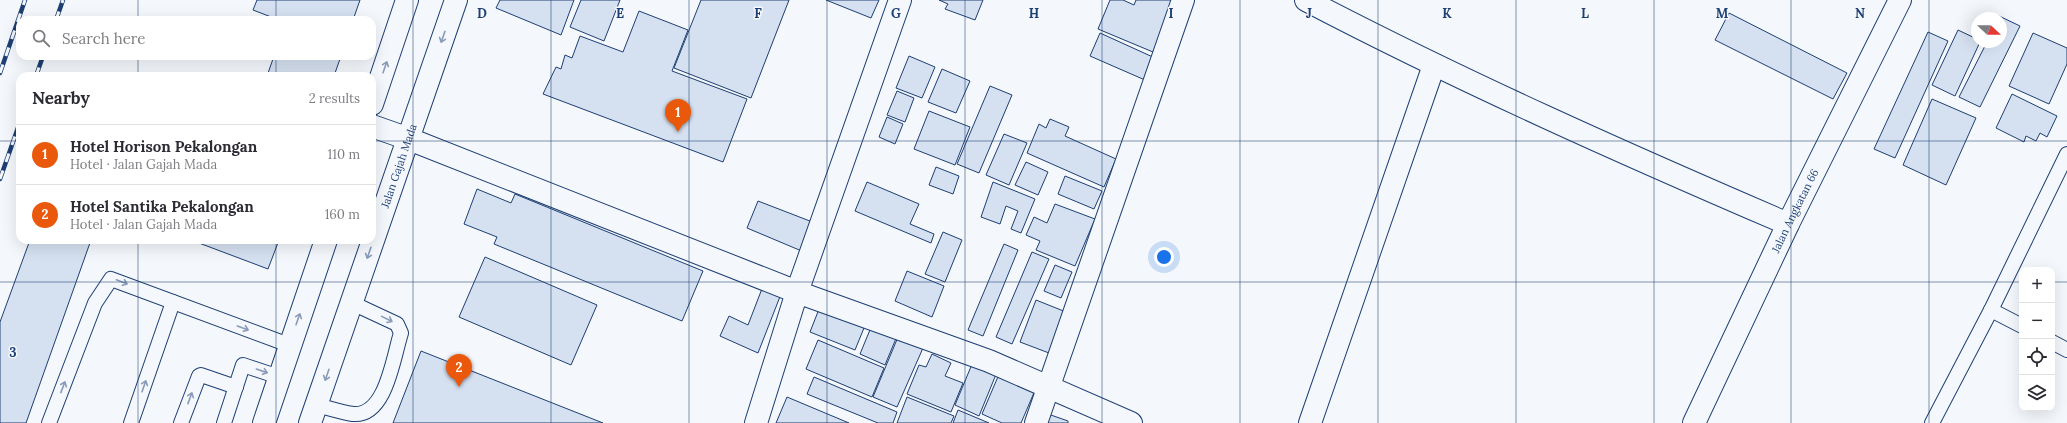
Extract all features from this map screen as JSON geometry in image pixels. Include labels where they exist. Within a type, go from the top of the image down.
[{"type":"main road","points":[[376,92],[407,0]]},
{"type":"main road","name":"Jalan Gajah Mada","points":[[376,234],[456,0]]},
{"type":"main road","points":[[756,423],[797,292],[900,0]]},
{"type":"main road","points":[[1036,423],[1183,0]]},
{"type":"main road","points":[[1306,0],[1434,65],[1604,144],[1788,224]]},
{"type":"main road","name":"Jalan Angkatan 66","points":[[1694,423],[1788,224],[1900,0]]},
{"type":"main road","points":[[1310,423],[1434,65]]},
{"type":"main road","points":[[376,127],[409,139],[797,292],[989,361],[1131,423]]},
{"type":"main road","points":[[264,423],[325,244]]},
{"type":"main road","name":"Jalan Gajah Mada","points":[[313,414],[373,244]]},
{"type":"lane","points":[[1932,423],[1991,310],[2067,154]]},
{"type":"lane","points":[[49,423],[95,303],[111,279],[290,345]]},
{"type":"lane","points":[[131,423],[173,302]]},
{"type":"lane","points":[[313,414],[354,414],[371,409],[382,395],[401,334],[397,324],[352,303]]},
{"type":"lane","points":[[1991,310],[2019,324]]},
{"type":"lane","points":[[2055,344],[2067,350]]},
{"type":"lane","points":[[224,423],[244,365],[280,377]]},
{"type":"lane","points":[[181,423],[199,376],[201,375],[236,386]]},
{"type":"building","points":[[257,0],[360,0],[354,16],[269,16],[253,10]]},
{"type":"building","points":[[500,0],[574,0],[561,35],[496,8]]},
{"type":"building","points":[[581,0],[620,0],[604,41],[570,27]]},
{"type":"building","points":[[701,0],[789,0],[751,98],[674,68]]},
{"type":"building","points":[[826,0],[879,0],[871,18]]},
{"type":"building","points":[[939,0],[983,0],[975,20],[945,9],[948,4]]},
{"type":"building","points":[[1110,0],[1123,0],[1134,5],[1136,0],[1175,0],[1153,52],[1098,29]]},
{"type":"building","points":[[639,11],[688,30],[672,71],[747,99],[723,162],[543,94],[556,67],[561,69],[565,55],[572,58],[580,36],[623,52]]},
{"type":"building","points":[[1729,13],[1847,73],[1833,99],[1715,40]]},
{"type":"building","points":[[2007,20],[2020,26],[1980,107],[1959,97],[1984,48],[2007,48]]},
{"type":"building","points":[[1958,30],[1971,36],[1971,48],[1977,48],[1955,96],[1932,85]]},
{"type":"building","points":[[1928,32],[1948,41],[1895,158],[1874,149]]},
{"type":"building","points":[[1100,33],[1155,58],[1145,80],[1090,56]]},
{"type":"building","points":[[2033,33],[2067,48],[2067,64],[2049,104],[2009,86]]},
{"type":"building","points":[[909,56],[935,67],[922,98],[896,88]]},
{"type":"building","points":[[273,60],[340,60],[335,72],[268,72]]},
{"type":"building","points":[[942,69],[970,81],[956,113],[928,102]]},
{"type":"building","points":[[990,86],[1012,95],[979,173],[957,164]]},
{"type":"building","points":[[897,91],[914,98],[905,122],[887,115]]},
{"type":"building","points":[[2012,94],[2057,116],[2047,137],[2040,133],[2036,141],[2026,136],[2024,142],[1996,128]]},
{"type":"building","points":[[1932,99],[1976,118],[1946,185],[1903,165]]},
{"type":"building","points":[[929,111],[970,127],[955,165],[914,149]]},
{"type":"building","points":[[887,117],[903,124],[895,144],[879,137]]},
{"type":"building","points":[[1050,119],[1069,127],[1065,136],[1116,159],[1104,187],[1027,153],[1039,124],[1046,128]]},
{"type":"building","points":[[1004,134],[1027,143],[1009,185],[986,175]]},
{"type":"building","points":[[1026,162],[1048,172],[1038,195],[1015,185]]},
{"type":"building","points":[[936,167],[959,176],[953,194],[929,185]]},
{"type":"building","points":[[1065,176],[1102,191],[1094,209],[1058,194]]},
{"type":"building","points":[[867,182],[919,204],[910,224],[934,234],[931,243],[855,211]]},
{"type":"building","points":[[993,182],[1035,199],[1021,233],[1011,229],[1018,211],[1006,206],[1000,224],[981,217]]},
{"type":"building","points":[[477,189],[511,203],[515,194],[703,271],[682,321],[494,244],[497,237],[464,224]]},
{"type":"building","points":[[758,201],[815,223],[804,252],[747,228]]},
{"type":"building","points":[[1055,204],[1095,219],[1075,266],[1036,250],[1040,241],[1026,235],[1034,217],[1047,223]]},
{"type":"building","points":[[943,232],[962,240],[945,282],[925,274]]},
{"type":"building","points":[[29,244],[90,244],[26,423],[0,423],[0,322]]},
{"type":"building","points":[[202,244],[277,244],[268,269]]},
{"type":"building","points":[[1004,244],[1018,250],[983,336],[968,330]]},
{"type":"building","points":[[1032,252],[1049,259],[1012,344],[996,337]]},
{"type":"building","points":[[485,257],[597,305],[571,365],[459,317]]},
{"type":"building","points":[[1055,265],[1072,272],[1061,298],[1044,291]]},
{"type":"building","points":[[907,271],[944,286],[932,317],[895,301]]},
{"type":"building","points":[[763,286],[781,294],[758,353],[720,336],[729,316],[748,325]]},
{"type":"building","points":[[1036,300],[1066,312],[1049,353],[1020,342]]},
{"type":"building","points":[[821,304],[866,323],[855,350],[810,332]]},
{"type":"building","points":[[872,325],[897,336],[885,365],[860,354]]},
{"type":"building","points":[[898,337],[923,348],[897,407],[873,397]]},
{"type":"building","points":[[818,340],[884,368],[872,397],[806,369]]},
{"type":"building","points":[[421,351],[603,423],[393,423]]},
{"type":"building","points":[[932,354],[951,363],[945,376],[963,383],[951,412],[907,394],[919,365],[926,367]]},
{"type":"building","points":[[975,357],[999,367],[979,416],[955,405]]},
{"type":"building","points":[[1000,372],[1036,388],[1021,423],[1002,423],[982,414]]},
{"type":"building","points":[[814,377],[897,412],[893,423],[878,423],[807,394]]},
{"type":"building","points":[[787,397],[849,423],[776,423]]},
{"type":"building","points":[[907,397],[954,416],[951,423],[897,423]]},
{"type":"building","points":[[958,410],[989,423],[953,423]]},
{"type":"building","points":[[1048,414],[1068,421],[1068,423],[1045,423]]},
{"type":"railway","points":[[20,16],[25,0]]},
{"type":"railway","points":[[57,16],[63,0]]},
{"type":"railway","points":[[0,73],[16,26]]},
{"type":"railway","points":[[37,72],[42,60]]},
{"type":"railway","points":[[0,179],[16,133]]},
{"type":"place","name":"Hotel Horison Pekalongan","points":[[678,132]]},
{"type":"place","name":"Hotel Santika Pekalongan","points":[[459,387]]}]
